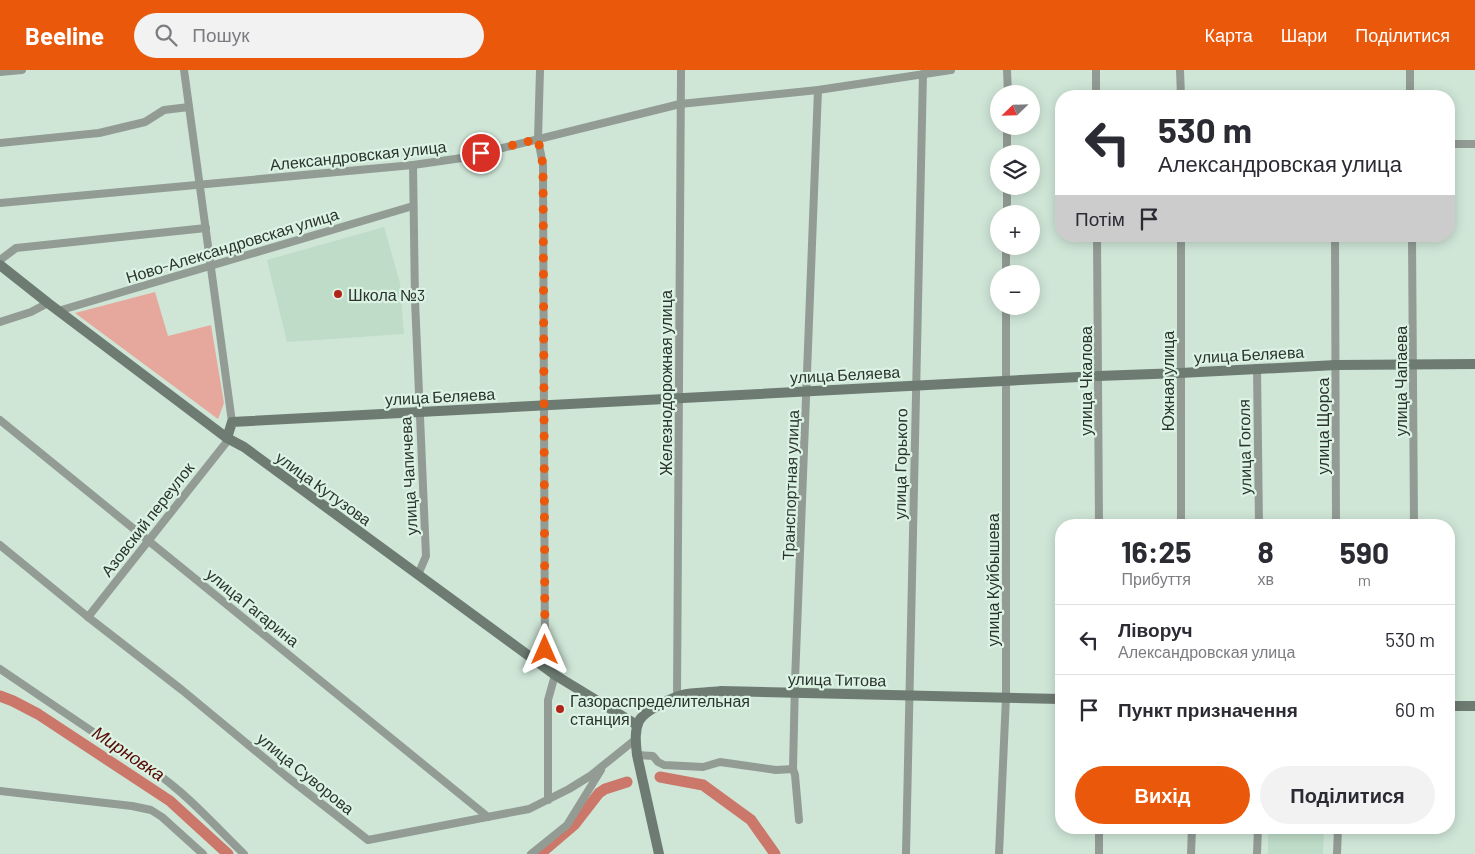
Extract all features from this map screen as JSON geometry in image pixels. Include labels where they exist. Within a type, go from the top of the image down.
[{"type":"main road","name":"улица Кутузова","points":[[0,265],[58,311],[228,438],[545,668],[637,725]]},
{"type":"main road","name":"улица Беляева","points":[[232,422],[1257,368],[1336,365],[1475,364]]},
{"type":"main road","points":[[228,438],[232,422]]},
{"type":"main road","name":"улица Титова","points":[[637,725],[643,715],[677,697],[721,691],[1055,699]]},
{"type":"main road","points":[[1455,706],[1475,706]]},
{"type":"main road","points":[[637,725],[637,756],[659,854]]},
{"type":"street","points":[[0,72],[22,70]]},
{"type":"street","points":[[184,70],[232,422]]},
{"type":"street","points":[[540,70],[538,139],[543,165],[545,668]]},
{"type":"street","name":"Железнодорожная улица","points":[[677,697],[681,70]]},
{"type":"street","name":"Александровская улица","points":[[0,203],[412,165],[462,158],[680,104],[818,90],[951,70]]},
{"type":"street","points":[[1007,70],[1008,85]]},
{"type":"street","points":[[1096,70],[1096,90]]},
{"type":"street","points":[[1180,70],[1181,90]]},
{"type":"street","points":[[1410,70],[1410,90]]},
{"type":"street","name":"улица Горького","points":[[906,854],[923,74]]},
{"type":"street","name":"Транспортная улица","points":[[799,820],[793,769],[818,90]]},
{"type":"street","points":[[0,143],[99,133],[145,122],[164,110],[189,107]]},
{"type":"street","points":[[1455,144],[1475,144]]},
{"type":"street","name":"улица Чапичева","points":[[412,165],[414,300],[426,556],[418,575]]},
{"type":"street","name":"Ново-Александровская улица","points":[[58,311],[413,206]]},
{"type":"street","points":[[0,260],[16,248],[206,228]]},
{"type":"street","name":"улица Чкалова","points":[[1097,242],[1099,519]]},
{"type":"street","name":"Южная улица","points":[[1181,242],[1181,519]]},
{"type":"street","name":"улица Щорса","points":[[1335,242],[1336,519]]},
{"type":"street","name":"улица Чапаева","points":[[1412,242],[1414,519]]},
{"type":"street","points":[[0,322],[31,312],[48,303]]},
{"type":"street","name":"улица Куйбышева","points":[[999,854],[1006,697],[1006,315]]},
{"type":"street","name":"улица Гоголя","points":[[1257,368],[1259,519]]},
{"type":"street","name":"улица Гагарина","points":[[0,420],[488,817]]},
{"type":"street","name":"Азовский переулок","points":[[88,617],[228,438]]},
{"type":"street","name":"улица Суворова","points":[[0,545],[368,840],[529,809],[576,785],[636,739]]},
{"type":"street","points":[[0,669],[133,759],[149,767],[189,800],[244,854]]},
{"type":"street","points":[[548,800],[548,700],[555,675]]},
{"type":"street","points":[[637,756],[653,756],[664,765],[703,767],[720,762],[776,770],[793,769]]},
{"type":"street","points":[[531,854],[567,825],[604,764]]},
{"type":"street","points":[[0,791],[132,806],[151,810],[203,854]]},
{"type":"street","points":[[1098,854],[1099,834]]},
{"type":"street","points":[[1191,854],[1192,834]]},
{"type":"street","points":[[1257,854],[1258,834]]},
{"type":"street","points":[[1338,834],[1338,854]]},
{"type":"shaded area","name":"Школа №3","points":[[384,227],[400,283],[404,334],[287,342],[267,260]]},
{"type":"shaded area","points":[[155,292],[168,336],[211,325],[224,403],[218,419],[75,313]]},
{"type":"shaded area","points":[[1268,834],[1324,834],[1323,854],[1268,854]]},
{"type":"waterway","name":"Мирновка","points":[[0,696],[38,714],[170,801],[228,854]]},
{"type":"waterway","name":"Мирновка","points":[[660,777],[703,785],[751,820],[775,854]]},
{"type":"waterway","name":"Мирновка","points":[[540,854],[575,824],[599,793],[605,789],[627,782]]},
{"type":"place","name":"Школа №3","points":[[338,294]]},
{"type":"place","name":"Газораспределительная станция","points":[[560,709]]},
{"type":"route","points":[[481,153],[538,139],[543,165],[545,650]]}]
